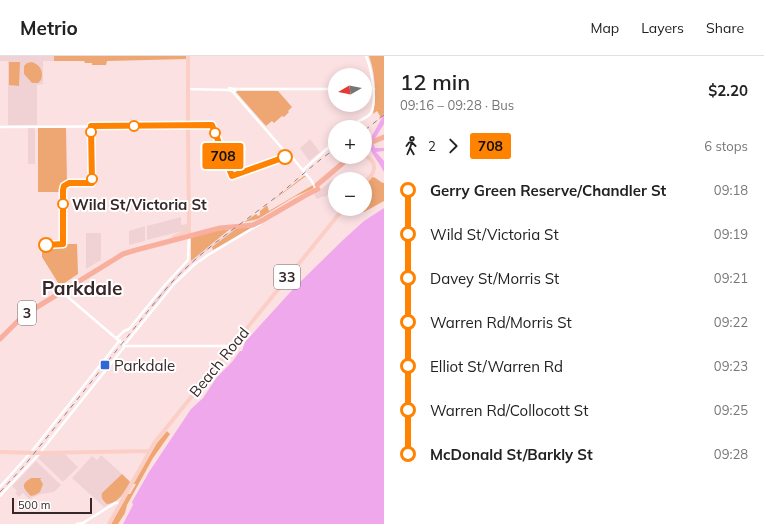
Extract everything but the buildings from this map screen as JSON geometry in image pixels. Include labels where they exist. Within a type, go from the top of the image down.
[{"type":"highway","points":[[372,143],[384,137]]},
{"type":"highway","name":"3","points":[[146,246],[180,237],[190,232],[217,226],[258,223],[306,195],[342,164]]},
{"type":"highway","name":"3","points":[[0,335],[22,313],[120,256],[174,237],[180,237]]},
{"type":"highway","name":"3","points":[[0,339],[25,315],[61,290]]},
{"type":"main road","points":[[174,237],[190,232],[188,56]]},
{"type":"main road","points":[[372,162],[372,174]]},
{"type":"main road","name":"Beach Road","points":[[109,524],[118,504],[156,442],[337,216]]},
{"type":"main road","points":[[0,452],[150,451]]},
{"type":"street","points":[[360,120],[372,113],[374,89],[372,71],[367,56]]},
{"type":"street","points":[[188,89],[328,89]]},
{"type":"street","points":[[232,90],[286,152],[303,169],[316,186]]},
{"type":"street","points":[[0,127],[188,125]]},
{"type":"street","points":[[303,169],[328,147]]},
{"type":"street","points":[[0,496],[40,452],[124,343],[174,284],[204,257],[291,204]]},
{"type":"street","points":[[124,343],[121,335],[129,329],[165,285],[188,261],[190,232]]},
{"type":"street","points":[[61,290],[64,295],[124,343],[232,346]]},
{"type":"street","points":[[0,487],[40,452],[124,343]]},
{"type":"street","points":[[77,524],[83,523],[118,504]]},
{"type":"shaded area","points":[[0,56],[54,56],[54,61],[0,61]]},
{"type":"shaded area","points":[[54,56],[187,56],[187,59],[107,61],[106,65],[92,65],[92,63],[85,63],[84,61],[54,61]]},
{"type":"shaded area","points":[[369,56],[384,56],[384,114],[379,120],[380,116],[377,111],[373,114],[375,85]]},
{"type":"shaded area","points":[[8,61],[43,61],[43,84],[37,85],[37,125],[8,125]]},
{"type":"shaded area","points":[[9,62],[20,62],[19,86],[9,85]]},
{"type":"shaded area","points":[[32,62],[42,71],[41,80],[38,83],[32,83],[24,74],[24,66],[27,63]]},
{"type":"shaded area","points":[[278,91],[292,107],[284,117],[282,116],[274,123],[272,121],[266,126],[236,92]]},
{"type":"shaded area","points":[[384,114],[384,124],[372,141],[372,136]]},
{"type":"shaded area","points":[[28,128],[34,128],[35,130],[35,164],[28,164]]},
{"type":"shaded area","points":[[38,128],[66,128],[67,183],[63,187],[62,192],[38,192]]},
{"type":"shaded area","points":[[310,139],[320,152],[309,161],[300,148]]},
{"type":"shaded area","points":[[372,141],[375,148],[384,148],[384,151],[376,152],[384,161],[384,172],[372,152]]},
{"type":"shaded area","points":[[304,176],[306,176],[269,203]]},
{"type":"shaded area","points":[[372,177],[384,183],[384,201],[372,208]]},
{"type":"shaded area","points":[[328,183],[328,194],[325,197],[324,196],[317,199],[314,194]]},
{"type":"shaded area","points":[[313,185],[314,187],[294,197],[258,219],[244,222],[256,214],[258,216],[260,215],[260,211],[267,205],[269,211]]},
{"type":"shaded area","points":[[384,208],[384,524],[123,524],[133,505],[132,502],[149,472],[191,409],[203,398],[217,377],[232,362],[240,351],[242,351],[245,342],[295,287],[343,240],[372,216]]},
{"type":"shaded area","points":[[181,217],[181,225],[187,224],[187,230],[147,240],[147,226]]},
{"type":"shaded area","points":[[261,222],[213,250],[212,247],[237,228]]},
{"type":"shaded area","points":[[145,226],[145,241],[129,245],[129,231]]},
{"type":"shaded area","points":[[234,228],[237,228],[200,256],[180,275],[153,307],[152,305],[155,300],[180,272],[201,253]]},
{"type":"shaded area","points":[[230,229],[191,261],[191,238],[213,231]]},
{"type":"shaded area","points":[[86,233],[101,233],[101,260],[86,269]]},
{"type":"shaded area","points":[[64,244],[77,244],[78,274],[60,286],[42,257],[42,248],[64,247]]},
{"type":"shaded area","points":[[167,431],[170,434],[153,458],[127,505],[125,513],[118,524],[111,524],[128,494],[130,494],[136,484],[133,484],[157,443]]},
{"type":"shaded area","points":[[42,453],[64,453],[78,467],[64,481],[62,481],[38,458]]},
{"type":"shaded area","points":[[101,455],[131,482],[122,497],[104,507],[72,478],[92,456],[97,460]]},
{"type":"shaded area","points":[[36,461],[61,485],[54,492],[41,494],[29,499],[23,493],[19,497],[15,493],[17,491],[12,486]]},
{"type":"shaded area","points":[[122,474],[130,482],[115,502],[107,504],[102,497],[102,493]]},
{"type":"shaded area","points":[[31,478],[41,478],[40,479],[43,484],[40,492],[31,496],[26,491],[24,485]]},
{"type":"railway","points":[[372,124],[384,115]]},
{"type":"railway","points":[[0,492],[24,466],[173,281],[200,255],[276,197],[328,153]]},
{"type":"bus line","name":"708","points":[[46,245],[63,244],[64,186],[69,183],[92,183],[91,126],[212,125],[231,176],[235,176],[285,157]]},
{"type":"place","name":"Wild St/Victoria St","points":[[63,204]]},
{"type":"place","name":"Parkdale","points":[[105,365]]},
{"type":"district","name":"Parkdale","points":[[82,288]]}]
